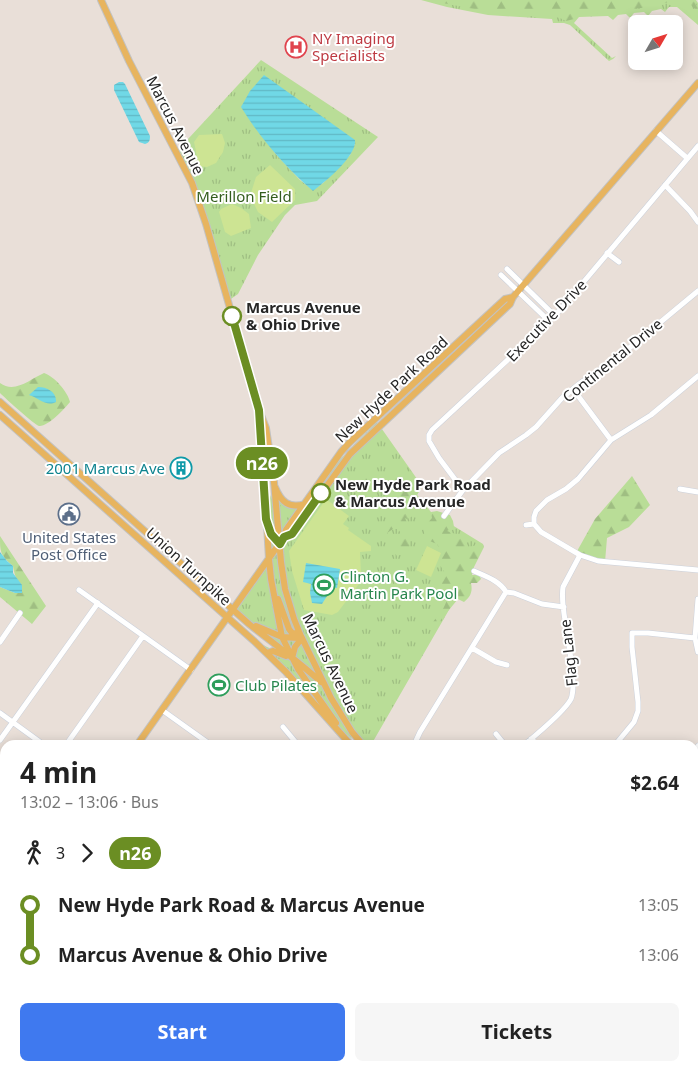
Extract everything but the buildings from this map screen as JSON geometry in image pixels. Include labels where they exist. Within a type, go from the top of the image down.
[{"type":"main road","name":"Marcus Avenue","points":[[101,0],[128,60],[192,183],[206,224],[259,410],[266,428],[274,482],[280,562],[285,589],[294,619],[324,684],[342,718],[359,740]]},
{"type":"main road","name":"New Hyde Park Road","points":[[284,537],[292,534],[350,454],[510,304],[518,291],[698,83]]},
{"type":"main road","name":"New Hyde Park Road","points":[[141,740],[280,544],[286,530],[349,443],[505,299],[513,297]]},
{"type":"main road","name":"Union Turnpike","points":[[0,402],[233,610],[324,684]]},
{"type":"main road","name":"Marcus Avenue","points":[[259,410],[268,559],[282,637],[298,669],[349,740]]},
{"type":"main road","name":"Union Turnpike","points":[[0,415],[267,653],[348,740]]},
{"type":"main road","points":[[274,482],[277,492],[289,505],[298,506],[305,504]]},
{"type":"main road","points":[[266,519],[271,534],[280,544]]},
{"type":"main road","points":[[271,579],[289,629],[294,634],[301,636]]},
{"type":"main road","points":[[243,618],[262,629],[282,637],[301,636]]},
{"type":"main road","points":[[267,653],[273,651],[292,658],[296,644],[301,636]]},
{"type":"street","points":[[656,131],[687,158]]},
{"type":"street","name":"Executive Drive","points":[[463,490],[429,441],[432,430],[549,321],[698,146]]},
{"type":"street","points":[[665,185],[698,222]]},
{"type":"street","points":[[607,253],[619,262]]},
{"type":"street","points":[[507,269],[554,315]]},
{"type":"street","points":[[501,276],[549,321]]},
{"type":"street","name":"Continental Drive","points":[[444,516],[463,490],[499,453],[536,427],[562,398],[616,358],[698,291]]},
{"type":"street","points":[[698,376],[651,415],[611,440],[578,479],[541,506],[536,511],[534,517],[534,524],[541,532],[580,555],[598,561],[698,570]]},
{"type":"street","points":[[573,389],[611,440]]},
{"type":"street","points":[[37,448],[44,441]]},
{"type":"street","points":[[680,489],[698,492]]},
{"type":"street","points":[[526,525],[534,524]]},
{"type":"street","name":"Flag Lane","points":[[531,739],[564,708],[572,694],[564,588],[580,555]]},
{"type":"street","points":[[474,571],[502,586],[506,592],[514,593],[542,604],[564,607]]},
{"type":"street","points":[[79,590],[191,670]]},
{"type":"street","points":[[416,740],[506,592]]},
{"type":"street","points":[[698,599],[695,638],[698,652]]},
{"type":"street","points":[[0,740],[98,603]]},
{"type":"street","points":[[0,642],[20,614]]},
{"type":"street","points":[[619,740],[631,727],[638,715],[632,633],[695,638]]},
{"type":"street","points":[[70,740],[143,636]]},
{"type":"street","points":[[472,648],[496,662],[507,665]]},
{"type":"street","points":[[162,710],[204,740]]},
{"type":"street","points":[[0,713],[37,740]]},
{"type":"street","points":[[283,727],[294,740]]},
{"type":"street","points":[[496,734],[501,740]]},
{"type":"green space","points":[[421,0],[696,0],[698,3],[698,25],[677,7],[669,7],[665,12],[661,9],[652,11],[649,15],[644,12],[628,16],[626,14],[618,15],[613,20],[608,16],[579,17],[574,23],[612,58],[616,56],[609,61],[570,25],[553,23],[552,19],[488,15]]},
{"type":"green space","points":[[429,0],[693,0],[698,7],[698,12],[690,4],[673,1],[616,12],[579,16],[566,21],[548,14],[482,10]]},
{"type":"green space","name":"Merillon Field","points":[[261,60],[378,137],[317,201],[295,205],[285,215],[258,255],[238,294],[228,301],[206,224],[176,152]],"holes":[[[355,144],[350,155],[323,183],[313,190],[300,180],[274,152]]]},
{"type":"green space","points":[[222,134],[225,143],[223,152],[216,163],[207,167],[199,166],[194,142],[199,135]]},
{"type":"green space","points":[[270,165],[295,189],[295,200],[272,222],[258,212],[250,196],[256,177]]},
{"type":"green space","points":[[232,204],[249,214],[251,228],[231,236],[225,232],[219,212],[221,209]]},
{"type":"green space","points":[[44,373],[52,377],[60,385],[70,402],[47,424],[39,426],[0,393],[0,383],[11,387],[17,386]]},
{"type":"green space","points":[[377,422],[422,486],[417,495],[431,512],[483,544],[472,570],[374,740],[359,740],[348,728],[352,739],[343,731],[325,710],[254,641],[289,657],[233,610],[269,559],[266,511],[271,495],[277,522],[274,482],[284,501],[298,506]]},
{"type":"green space","points":[[411,475],[422,486],[417,495],[424,504],[415,515],[407,519],[405,518],[410,535],[409,546],[402,554],[397,556],[394,552],[394,545],[402,535],[398,529],[393,529],[387,533],[390,536],[372,531],[391,516],[385,486],[393,481],[399,483],[401,478]]},
{"type":"green space","points":[[632,476],[650,505],[629,527],[607,538],[605,562],[576,553],[595,519]]},
{"type":"green space","points":[[326,499],[349,516],[343,524],[349,528],[348,530],[371,546],[371,551],[360,552],[361,575],[372,574],[372,579],[362,580],[338,612],[332,615],[304,610],[292,571],[289,551]]},
{"type":"green space","points":[[437,511],[450,515],[454,527],[447,531],[458,535],[468,548],[479,544],[483,544],[484,547],[472,575],[479,575],[481,579],[477,583],[471,583],[471,592],[464,602],[458,599],[439,622],[432,624],[445,604],[450,584],[445,587],[440,585],[440,579],[445,573],[440,565],[443,553],[437,544],[427,540],[425,537],[424,530],[432,518],[431,512]]},
{"type":"green space","points":[[0,536],[46,606],[32,624],[0,597],[0,587],[15,593],[22,593],[13,566],[5,559],[2,553]]},
{"type":"green space","points":[[427,546],[441,553],[431,577],[416,570]]},
{"type":"water","points":[[264,75],[355,140],[346,161],[313,191],[274,152],[256,130],[241,107],[250,91]]},
{"type":"water","points":[[119,82],[125,84],[150,136],[149,142],[146,144],[139,142],[114,90],[114,85]]},
{"type":"water","points":[[38,387],[51,391],[55,395],[56,402],[46,403],[29,395]]},
{"type":"water","points":[[0,552],[13,566],[13,573],[22,585],[22,593],[15,593],[0,587]]},
{"type":"water","name":"Clinton G. Martin Park Pool","points":[[306,563],[340,569],[337,588],[328,586],[327,596],[322,604],[312,603],[311,584],[303,582]]},
{"type":"bus line","name":"n26","points":[[232,316],[259,410],[266,519],[271,534],[280,544],[284,537],[292,534],[321,493]]},
{"type":"place","name":"NY Imaging Specialists","points":[[296,47]]},
{"type":"place","name":"Marcus Avenue & Ohio Drive","points":[[232,316]]},
{"type":"place","name":"2001 Marcus Ave","points":[[181,468]]},
{"type":"place","name":"New Hyde Park Road & Marcus Avenue","points":[[321,493]]},
{"type":"place","name":"United States Post Office","points":[[69,514]]},
{"type":"place","name":"Clinton G. Martin Park Pool","points":[[324,585]]},
{"type":"place","name":"Club Pilates","points":[[219,685]]}]
